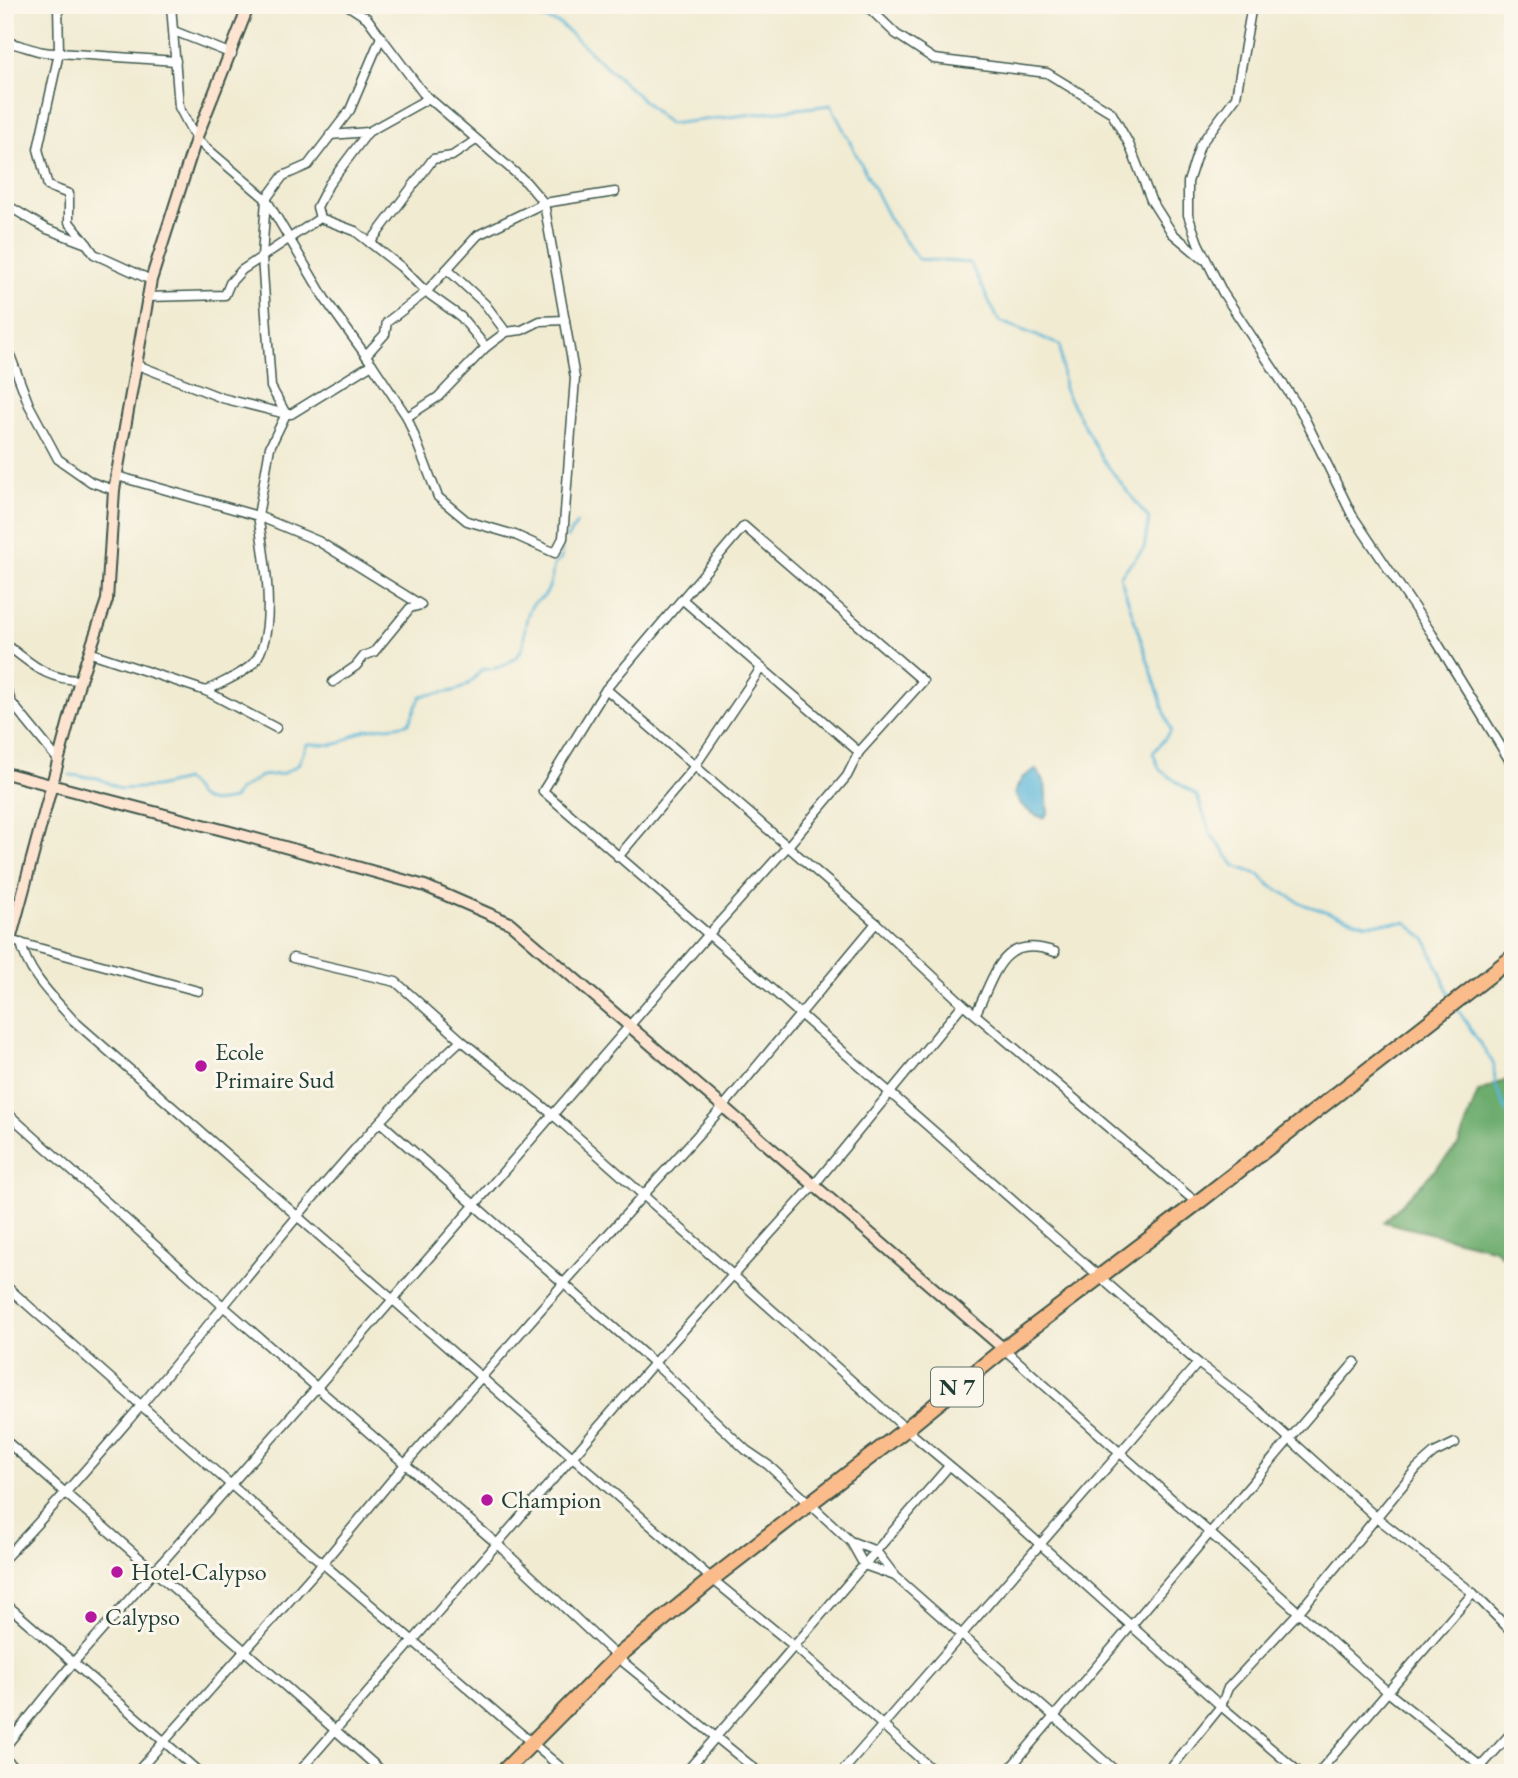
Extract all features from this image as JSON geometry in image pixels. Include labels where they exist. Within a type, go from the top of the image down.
[{"type":"highway","name":"N 7","points":[[502,1773],[617,1657],[712,1579],[906,1429],[1004,1349],[1198,1203],[1513,957]]},
{"type":"street","points":[[58,5],[59,53],[38,149],[48,186],[69,194],[69,222],[94,254],[151,280]]},
{"type":"street","points":[[171,5],[179,107],[196,139],[266,199],[325,299],[367,354],[407,417],[438,496],[467,521],[514,535],[555,554],[563,538],[575,378],[544,203],[526,182],[429,98],[368,18],[347,5]]},
{"type":"street","points":[[5,959],[80,680],[107,600],[114,490],[151,280],[196,139],[214,91],[232,54],[249,5]]},
{"type":"street","points":[[866,5],[896,34],[934,59],[1046,73],[1111,112],[1129,144],[1151,200],[1172,233],[1205,261]]},
{"type":"street","points":[[1252,5],[1236,97],[1200,145],[1188,182],[1188,215],[1205,261],[1301,411],[1352,515],[1433,634],[1513,766]]},
{"type":"street","points":[[174,31],[232,54]]},
{"type":"street","points":[[286,414],[271,387],[262,257],[266,199],[283,176],[308,165],[350,110],[381,37]]},
{"type":"street","points":[[5,42],[42,54],[176,61]]},
{"type":"street","points":[[330,135],[368,132],[429,98]]},
{"type":"street","points":[[320,218],[317,207],[323,195],[368,132]]},
{"type":"street","points":[[370,243],[433,159],[452,156],[476,140]]},
{"type":"street","points":[[367,354],[385,334],[387,322],[426,292],[478,235],[544,203],[615,192]]},
{"type":"street","points":[[5,204],[47,229],[87,244]]},
{"type":"street","points":[[147,297],[225,295],[230,283],[242,270],[320,218]]},
{"type":"street","points":[[320,218],[355,231],[426,292],[461,317],[486,346]]},
{"type":"street","points":[[447,269],[485,304],[506,332]]},
{"type":"street","points":[[407,417],[438,397],[486,346],[506,332],[522,330],[540,321],[565,320]]},
{"type":"street","points":[[5,342],[29,405],[58,459],[91,482],[114,490]]},
{"type":"street","points":[[135,364],[222,398],[291,414],[372,364]]},
{"type":"street","points":[[206,691],[251,666],[266,643],[267,577],[258,516],[270,447],[286,414]]},
{"type":"street","points":[[117,476],[258,516],[318,541],[421,605],[410,608],[374,652],[364,656],[356,666],[333,682]]},
{"type":"street","points":[[5,1747],[73,1662],[318,1386],[552,1114],[708,935],[788,846],[847,776],[859,752],[923,681],[744,526],[606,689],[543,791],[708,935],[892,1092],[1198,1363],[1250,1403],[1376,1517],[1473,1593],[1513,1633]]},
{"type":"street","points":[[683,600],[859,752]]},
{"type":"street","points":[[5,644],[48,676],[63,680],[80,680]]},
{"type":"street","points":[[91,653],[206,691],[276,728]]},
{"type":"street","points":[[618,857],[695,766],[761,667]]},
{"type":"street","points":[[5,684],[11,702],[60,761]]},
{"type":"street","points":[[606,689],[876,923],[963,1004],[1198,1203]]},
{"type":"street","points":[[5,773],[238,834],[425,887],[510,923],[1004,1349],[1298,1614],[1478,1769],[1489,1773]]},
{"type":"street","points":[[135,1773],[323,1563],[481,1377],[642,1194],[723,1107],[876,923]]},
{"type":"street","points":[[12,941],[198,991]]},
{"type":"street","points":[[12,941],[44,988],[73,1020],[712,1579],[794,1646],[936,1773]]},
{"type":"street","points":[[976,1013],[1000,964],[1012,952],[1031,946],[1055,952]]},
{"type":"street","points":[[293,958],[396,982],[461,1040],[552,1114],[906,1429],[1300,1773]]},
{"type":"street","points":[[298,1773],[573,1455],[814,1185],[963,1004]]},
{"type":"street","points":[[5,1558],[66,1494],[297,1217],[380,1122],[419,1078],[461,1040]]},
{"type":"street","points":[[5,1111],[223,1306],[496,1543],[617,1657],[760,1773]]},
{"type":"street","points":[[380,1122],[654,1363],[746,1450],[768,1465],[850,1541],[864,1565],[895,1576]]},
{"type":"street","points":[[5,1285],[230,1484],[567,1773]]},
{"type":"street","points":[[1006,1773],[1355,1362]]},
{"type":"street","points":[[841,1773],[1198,1363]]},
{"type":"street","points":[[5,1440],[384,1773]]},
{"type":"street","points":[[1167,1773],[1221,1706],[1228,1688],[1298,1614],[1417,1468],[1434,1453],[1455,1443]]},
{"type":"street","points":[[685,1773],[949,1466]]},
{"type":"street","points":[[850,1541],[876,1551],[895,1576],[1118,1773]]},
{"type":"street","points":[[1318,1773],[1473,1593]]},
{"type":"street","points":[[5,1603],[200,1773]]},
{"type":"street","points":[[1478,1769],[1513,1731]]},
{"type":"street","points":[[5,1759],[20,1773]]},
{"type":"green space","points":[[1513,1077],[1513,1268],[1495,1249],[1384,1222],[1458,1146],[1478,1092]]},
{"type":"water","points":[[1036,769],[1045,784],[1048,813],[1043,818],[1025,808],[1015,792],[1022,778]]},
{"type":"waterway","points":[[514,5],[519,10],[560,24],[669,124],[831,105],[890,220],[918,259],[970,263],[999,321],[1060,345],[1064,389],[1103,460],[1149,519],[1144,548],[1120,576],[1171,731],[1153,753],[1160,770],[1197,796],[1211,834],[1235,866],[1260,875],[1271,886],[1305,905],[1366,924],[1406,922],[1426,940],[1451,998]]},
{"type":"waterway","points":[[567,538],[577,523]]},
{"type":"waterway","points":[[70,775],[98,778],[121,789],[156,787],[185,780],[201,798],[224,801],[233,799],[238,791],[261,776],[282,774],[298,765],[307,744],[336,744],[366,730],[409,723],[421,696],[455,691],[468,684],[482,669],[500,667],[517,656],[523,645],[529,611],[548,589],[554,565],[561,559],[562,546]]},
{"type":"waterway","points":[[1456,1007],[1493,1063],[1496,1087],[1513,1125]]},
{"type":"place","name":"Ecole Primaire Sud","points":[[201,1066]]},
{"type":"place","name":"Champion","points":[[487,1500]]},
{"type":"place","name":"Hotel-Calypso","points":[[117,1572]]},
{"type":"place","name":"Calypso","points":[[91,1617]]}]
